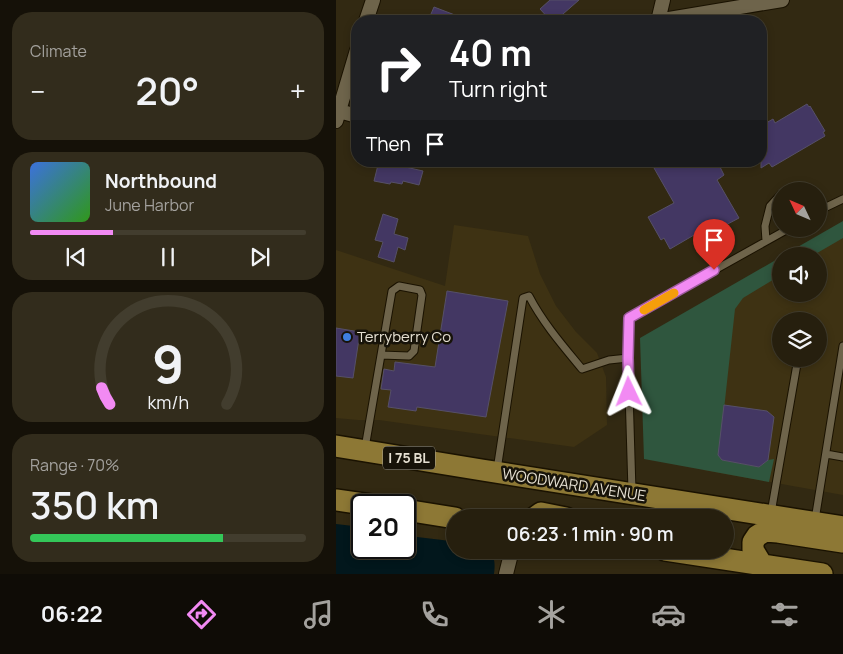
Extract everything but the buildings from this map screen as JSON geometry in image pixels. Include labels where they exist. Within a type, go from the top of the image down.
[{"type":"main road","name":"WOODWARD AVENUE","points":[[336,446],[632,494],[667,509]]},
{"type":"main road","points":[[336,500],[351,502]]},
{"type":"main road","points":[[416,512],[446,517]]},
{"type":"main road","name":"WOODWARD AVENUE","points":[[734,518],[813,530]]},
{"type":"main road","points":[[762,565],[753,550],[753,542],[769,523]]},
{"type":"main road","points":[[813,530],[843,527]]},
{"type":"main road","points":[[813,530],[843,542]]},
{"type":"main road","points":[[723,559],[822,574]]},
{"type":"street","points":[[368,15],[372,0]]},
{"type":"street","points":[[659,15],[664,0]]},
{"type":"street","points":[[693,15],[782,0]]},
{"type":"street","points":[[351,71],[338,116],[351,116]]},
{"type":"street","points":[[506,574],[510,559]]},
{"type":"lane","points":[[827,206],[843,198]]},
{"type":"lane","points":[[766,241],[765,226],[772,204]]},
{"type":"lane","points":[[632,494],[628,358],[629,318],[772,238]]},
{"type":"lane","points":[[364,451],[392,291],[399,286],[420,290],[422,296],[414,351],[409,356],[381,356]]},
{"type":"lane","points":[[497,473],[523,298],[529,296],[537,311],[560,343],[582,369],[609,360],[628,358]]},
{"type":"lane","points":[[813,530],[843,346]]},
{"type":"lane","points":[[769,523],[797,367]]},
{"type":"lane","points":[[826,454],[843,456]]},
{"type":"shaded area","points":[[454,225],[528,236],[540,274],[556,306],[576,332],[597,353],[606,377],[607,425],[574,447],[379,420],[336,418],[336,250],[445,286]]},
{"type":"shaded area","points":[[843,227],[843,495],[703,470],[734,291],[772,269],[772,302],[827,302],[827,247],[809,247]]},
{"type":"green space","points":[[843,221],[843,238],[827,247],[798,247],[813,238],[827,238],[827,230]]},
{"type":"green space","points":[[772,262],[772,280],[743,298],[735,309],[719,455],[722,460],[759,467],[768,460],[774,459],[769,482],[644,459],[640,338]]},
{"type":"water","points":[[336,524],[351,526],[351,559],[416,559],[416,537],[446,541],[446,559],[494,559],[495,564],[494,574],[336,574]]},
{"type":"slow traffic","points":[[644,310],[674,293]]},
{"type":"place","name":"Terryberry Co","points":[[347,337]]},
{"type":"route","points":[[629,392],[629,318],[714,270]]}]
